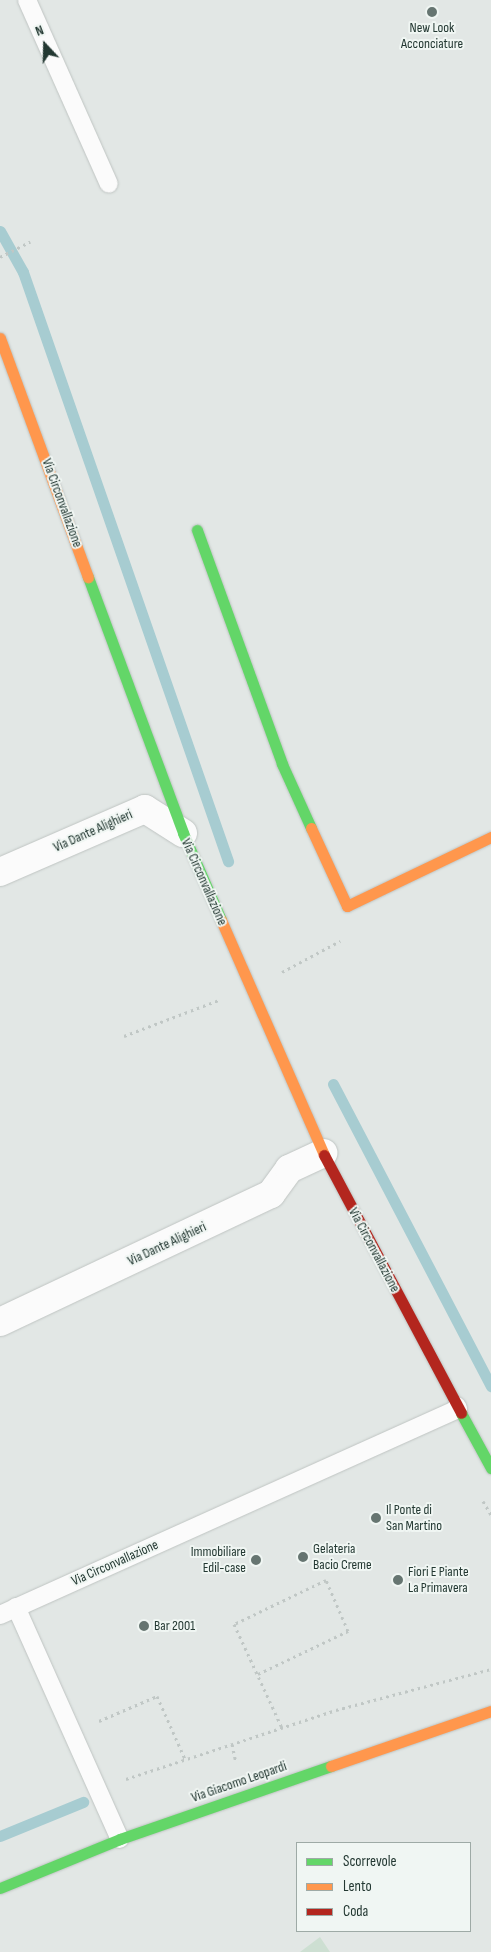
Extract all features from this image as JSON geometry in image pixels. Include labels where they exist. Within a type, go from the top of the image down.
[{"type":"street","name":"Via Circonvallazione","points":[[0,338],[183,833],[323,1153],[491,1468]]},
{"type":"street","points":[[197,530],[282,764],[347,906],[491,837]]},
{"type":"street","name":"Via Dante Alighieri","points":[[0,872],[145,809],[183,833]]},
{"type":"street","name":"Via Dante Alighieri","points":[[0,1322],[272,1194],[289,1169],[323,1153]]},
{"type":"street","name":"Via Giacomo Leopardi","points":[[0,1888],[120,1839],[491,1711]]},
{"type":"lane","points":[[27,0],[109,184]]},
{"type":"lane","name":"Via Circonvallazione","points":[[8,1611],[458,1409],[457,1406]]},
{"type":"lane","points":[[8,1611],[72,1732],[120,1839]]},
{"type":"path","points":[[0,257],[30,242]]},
{"type":"path","points":[[258,1674],[348,1631],[326,1580],[234,1624],[282,1728]]},
{"type":"path","points":[[102,1798],[110,1785],[185,1760],[407,1690],[491,1669]]},
{"type":"path","points":[[72,1732],[156,1696],[185,1760]]},
{"type":"green space","points":[[320,1937],[330,1952],[300,1952]]},
{"type":"waterway","points":[[0,231],[23,272],[228,861]]},
{"type":"waterway","points":[[333,1084],[491,1386]]},
{"type":"waterway","points":[[0,1836],[83,1802]]},
{"type":"traffic: fast","points":[[197,530],[282,764],[311,828]]},
{"type":"traffic: fast","points":[[88,577],[183,833],[221,920]]},
{"type":"traffic: fast","points":[[461,1413],[491,1468]]},
{"type":"traffic: fast","points":[[0,1888],[120,1839],[331,1766]]},
{"type":"traffic: slow","points":[[0,338],[88,577]]},
{"type":"traffic: slow","points":[[311,828],[347,906],[491,837]]},
{"type":"traffic: slow","points":[[221,920],[324,1155]]},
{"type":"traffic: slow","points":[[331,1766],[491,1711]]},
{"type":"traffic: jam","points":[[324,1155],[461,1413]]},
{"type":"place","name":"New Look Acconciature","points":[[432,12]]},
{"type":"place","name":"Il Ponte di San Martino","points":[[376,1518]]},
{"type":"place","name":"Gelateria Bacio Creme","points":[[303,1557]]},
{"type":"place","name":"Immobiliare Edil-case","points":[[256,1560]]},
{"type":"place","name":"Fiori E Piante La Primavera","points":[[398,1580]]},
{"type":"place","name":"Bar 2001","points":[[144,1626]]}]
